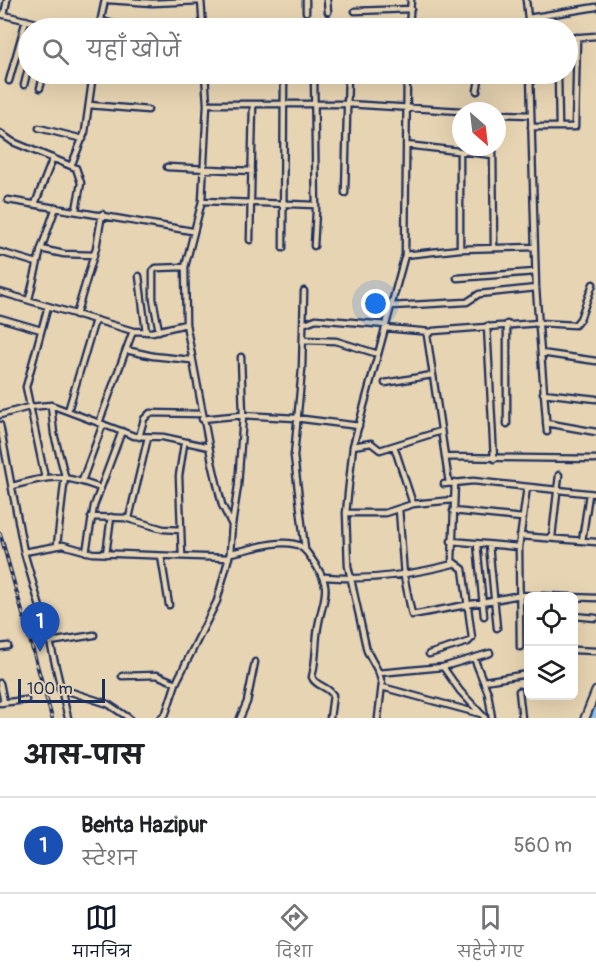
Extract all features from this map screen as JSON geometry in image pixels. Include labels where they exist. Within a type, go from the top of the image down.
[{"type":"street","points":[[7,0],[2,14],[18,18]]},
{"type":"street","points":[[103,18],[106,0],[152,3],[201,1],[202,18]]},
{"type":"street","points":[[306,0],[306,12]]},
{"type":"street","points":[[327,0],[328,12]]},
{"type":"street","points":[[410,18],[411,0]]},
{"type":"street","points":[[526,0],[528,18],[596,7]]},
{"type":"street","points":[[355,11],[411,9]]},
{"type":"street","points":[[578,37],[596,36]]},
{"type":"street","points":[[9,81],[18,49]]},
{"type":"street","points":[[40,88],[41,84]]},
{"type":"street","points":[[70,166],[83,139],[92,84]]},
{"type":"street","points":[[206,84],[207,104],[202,201],[192,231],[185,267],[186,324],[208,447],[222,505],[232,525]]},
{"type":"street","points":[[284,84],[284,248]]},
{"type":"street","points":[[314,84],[316,205],[314,246]]},
{"type":"street","points":[[345,193],[348,84]]},
{"type":"street","points":[[378,718],[382,687],[379,673],[367,651],[351,580],[346,541],[346,513],[353,446],[405,255],[406,84]]},
{"type":"street","points":[[477,91],[478,84]]},
{"type":"street","points":[[530,84],[535,272],[547,432]]},
{"type":"street","points":[[558,84],[559,127]]},
{"type":"street","points":[[531,127],[575,127],[576,84]]},
{"type":"street","points":[[207,104],[313,103],[452,110]]},
{"type":"street","points":[[250,240],[253,104]]},
{"type":"street","points":[[89,105],[148,110]]},
{"type":"street","points":[[506,114],[530,115]]},
{"type":"street","points":[[39,128],[83,139]]},
{"type":"street","points":[[1,136],[76,168],[80,177],[76,210]]},
{"type":"street","points":[[406,145],[452,150]]},
{"type":"street","points":[[460,156],[460,249]]},
{"type":"street","points":[[493,156],[494,248]]},
{"type":"street","points":[[35,204],[53,158]]},
{"type":"street","points":[[167,167],[252,171]]},
{"type":"street","points":[[8,200],[102,214],[192,231]]},
{"type":"street","points":[[202,201],[316,205]]},
{"type":"street","points":[[29,299],[37,262],[56,207]]},
{"type":"street","points":[[76,315],[94,255],[102,214]]},
{"type":"street","points":[[405,255],[460,249],[534,247]]},
{"type":"street","points":[[41,249],[64,254],[94,255]]},
{"type":"street","points":[[0,252],[37,262]]},
{"type":"street","points":[[159,331],[153,299],[153,271],[156,268],[185,267]]},
{"type":"street","points":[[458,278],[535,272]]},
{"type":"street","points":[[139,276],[146,332]]},
{"type":"street","points":[[303,324],[316,319],[431,332],[507,324],[570,325],[578,323],[593,284]]},
{"type":"street","points":[[391,306],[467,302],[481,294],[536,288]]},
{"type":"street","points":[[304,291],[303,340],[294,465],[304,527],[305,549],[325,577],[326,594],[312,677],[314,682],[328,688],[333,695],[330,718]]},
{"type":"street","points":[[0,292],[133,331],[159,331],[186,324]]},
{"type":"street","points":[[45,478],[29,407],[27,383],[48,306]]},
{"type":"street","points":[[0,318],[41,330]]},
{"type":"street","points":[[68,411],[94,320]]},
{"type":"street","points":[[507,324],[507,424]]},
{"type":"street","points":[[487,326],[494,459]]},
{"type":"street","points":[[82,481],[133,331]]},
{"type":"street","points":[[431,332],[427,339],[453,500],[451,541],[453,564]]},
{"type":"street","points":[[303,340],[336,341],[378,354]]},
{"type":"street","points":[[126,350],[153,356],[191,360]]},
{"type":"street","points":[[541,353],[596,361]]},
{"type":"street","points":[[161,718],[166,713],[176,683],[217,601],[229,555],[238,486],[243,415],[241,357]]},
{"type":"street","points":[[385,383],[432,375]]},
{"type":"street","points":[[543,393],[596,399]]},
{"type":"street","points":[[51,405],[54,434],[65,476],[57,545]]},
{"type":"street","points":[[0,415],[29,407],[51,405],[139,437],[163,438],[208,447]]},
{"type":"street","points":[[139,437],[144,419],[150,413],[202,417],[243,415],[296,418],[359,426]]},
{"type":"street","points":[[546,423],[596,432]]},
{"type":"street","points":[[0,424],[14,486],[24,552],[50,642],[68,718]]},
{"type":"street","points":[[86,552],[91,517],[122,431]]},
{"type":"street","points":[[353,446],[371,443],[378,450],[441,431]]},
{"type":"street","points":[[129,518],[148,437]]},
{"type":"street","points":[[182,556],[179,476],[184,444]]},
{"type":"street","points":[[394,446],[413,504]]},
{"type":"street","points":[[446,457],[596,459]]},
{"type":"street","points":[[552,537],[559,474]]},
{"type":"street","points":[[14,486],[45,478],[65,476],[100,488]]},
{"type":"street","points":[[449,483],[473,481],[596,494]]},
{"type":"street","points":[[520,646],[519,547],[527,487]]},
{"type":"street","points":[[582,541],[589,494]]},
{"type":"street","points":[[346,513],[385,513],[413,504],[453,500]]},
{"type":"street","points":[[399,509],[404,576],[412,615],[520,595],[596,598]]},
{"type":"street","points":[[453,512],[522,518]]},
{"type":"street","points":[[91,517],[129,518],[163,529],[181,530]]},
{"type":"street","points":[[106,554],[111,517]]},
{"type":"street","points":[[520,536],[596,542]]},
{"type":"street","points":[[451,541],[519,547]]},
{"type":"street","points":[[24,552],[57,545],[86,552],[161,556],[229,555],[287,543],[305,549]]},
{"type":"street","points":[[477,544],[484,616]]},
{"type":"street","points":[[489,545],[497,628]]},
{"type":"street","points":[[161,556],[168,605]]},
{"type":"street","points":[[325,577],[351,580],[404,576],[453,564],[462,568],[472,639],[429,654]]},
{"type":"street","points":[[578,616],[596,618]]},
{"type":"street","points":[[50,642],[94,635]]},
{"type":"street","points":[[0,647],[8,646]]},
{"type":"street","points":[[578,650],[596,651]]},
{"type":"street","points":[[379,673],[443,668],[490,653]]},
{"type":"street","points":[[474,658],[484,681],[493,718]]},
{"type":"street","points":[[240,718],[247,702],[255,662]]},
{"type":"street","points":[[443,668],[483,716]]},
{"type":"street","points":[[122,676],[157,675],[176,683]]},
{"type":"street","points":[[484,681],[524,675]]},
{"type":"street","points":[[0,682],[2,703],[26,700]]},
{"type":"street","points":[[59,687],[108,704],[129,718]]},
{"type":"street","points":[[382,687],[483,716]]},
{"type":"street","points":[[519,691],[522,718]]},
{"type":"street","points":[[585,718],[596,691]]},
{"type":"waterway","points":[[592,718],[596,708]]},
{"type":"railway","points":[[0,533],[52,718]]},
{"type":"place","name":"Behta Hazipur","points":[[40,652]]}]
